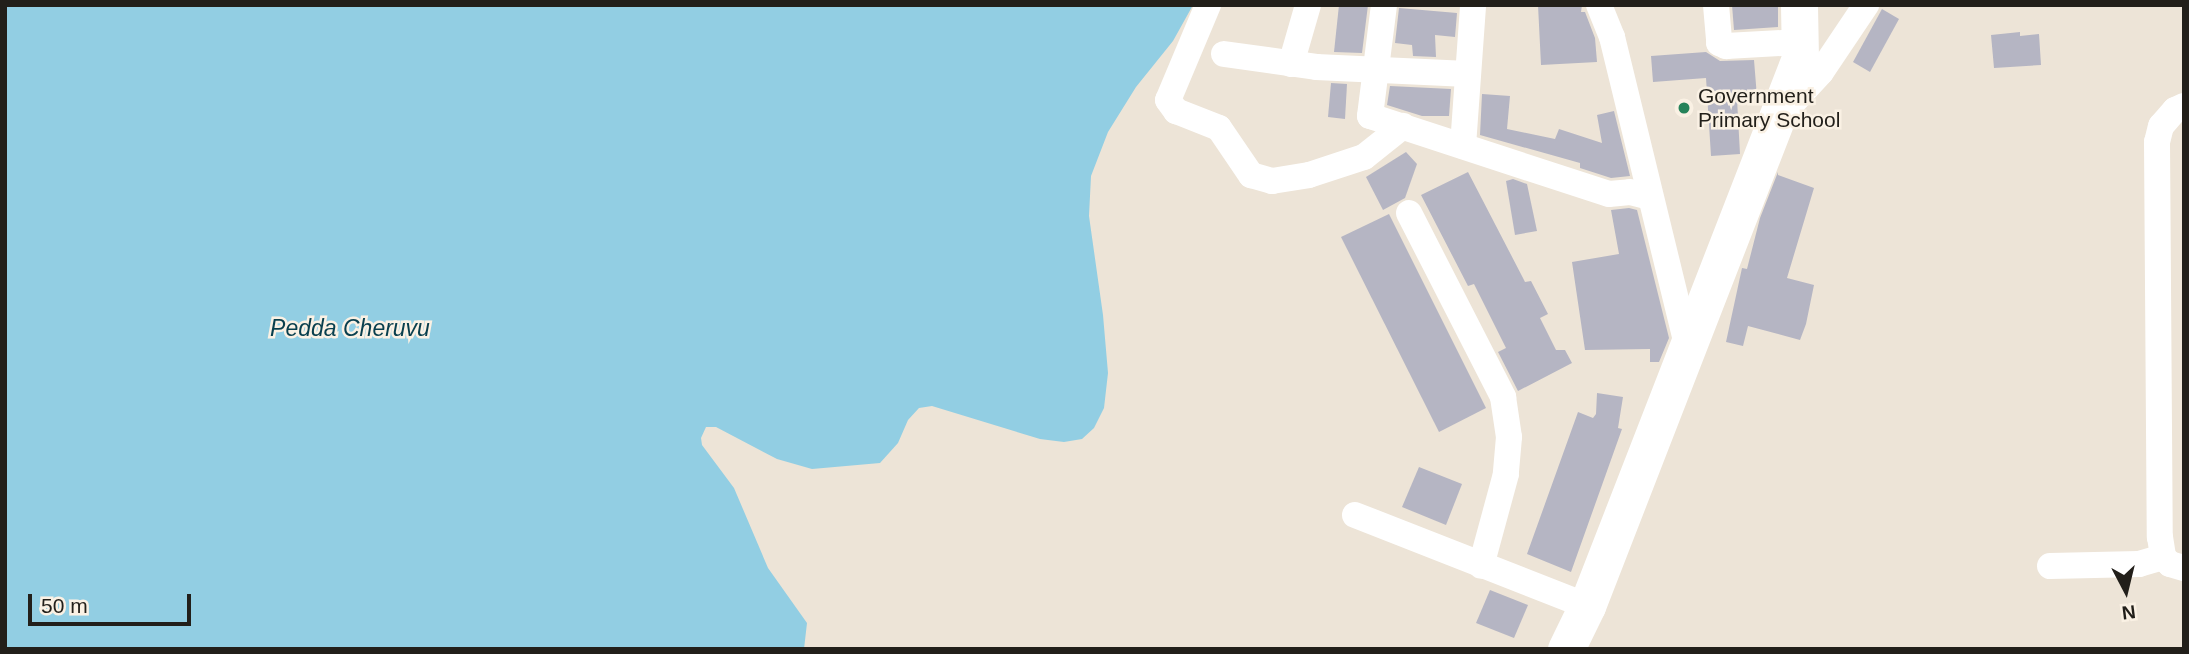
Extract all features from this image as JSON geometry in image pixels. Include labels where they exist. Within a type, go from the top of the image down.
[{"type":"street","points":[[1208,5],[1168,100],[1176,111],[1219,128],[1251,175],[1272,181],[1308,175],[1364,157],[1403,126]]},
{"type":"street","points":[[1292,64],[1308,5]]},
{"type":"street","points":[[1384,5],[1370,116],[1609,194],[1630,192],[1650,197]]},
{"type":"street","points":[[1463,146],[1473,5]]},
{"type":"street","points":[[1599,5],[1612,37],[1687,345]]},
{"type":"street","points":[[1716,5],[1720,43],[1726,46],[1800,42]]},
{"type":"street","points":[[1566,649],[1587,606],[1800,58],[1799,5]]},
{"type":"street","points":[[1777,120],[1821,72],[1866,5]]},
{"type":"street","points":[[1224,54],[1292,64],[1468,74]]},
{"type":"street","points":[[2050,566],[2173,563],[2160,537],[2157,142],[2161,126],[2175,110],[2184,106]]},
{"type":"street","points":[[1409,214],[1503,397],[1509,437],[1506,474],[1481,566]]},
{"type":"street","points":[[1355,515],[1587,606]]},
{"type":"water","name":"Pedda Cheruvu","points":[[5,5],[1193,5],[1173,41],[1136,87],[1108,132],[1091,176],[1089,216],[1108,373],[1104,408],[1094,428],[1082,439],[1064,442],[1040,439],[932,406],[919,408],[908,420],[898,443],[880,463],[812,469],[777,459],[716,427],[706,427],[701,438],[702,445],[734,488],[768,568],[807,623],[804,649],[5,649]]},
{"type":"building","points":[[1339,5],[1368,5],[1362,53],[1334,52]]},
{"type":"building","points":[[1538,5],[1582,5],[1581,12],[1585,12],[1595,38],[1597,62],[1541,65]]},
{"type":"building","points":[[1732,5],[1778,5],[1778,27],[1734,30]]},
{"type":"building","points":[[1399,8],[1457,13],[1455,37],[1435,35],[1436,57],[1413,56],[1412,45],[1395,43]]},
{"type":"building","points":[[1882,9],[1899,19],[1870,72],[1853,62]]},
{"type":"building","points":[[2020,32],[2020,36],[2039,34],[2041,65],[1994,68],[1991,35]]},
{"type":"building","points":[[1706,52],[1720,61],[1754,60],[1757,97],[1737,99],[1740,154],[1711,156],[1706,78],[1653,82],[1651,56]]},
{"type":"building","points":[[1331,83],[1347,84],[1345,119],[1328,117]]},
{"type":"building","points":[[1390,86],[1451,89],[1449,116],[1422,116],[1387,105]]},
{"type":"building","points":[[1482,94],[1510,96],[1507,129],[1555,139],[1559,129],[1602,143],[1597,115],[1614,111],[1630,176],[1611,178],[1580,168],[1580,163],[1480,135]]},
{"type":"building","points":[[1406,152],[1417,164],[1405,198],[1383,210],[1366,177]]},
{"type":"building","points":[[1468,172],[1525,282],[1531,281],[1548,314],[1540,318],[1556,350],[1565,350],[1572,363],[1518,391],[1498,352],[1506,348],[1474,284],[1468,286],[1421,195]]},
{"type":"building","points":[[1778,172],[1778,175],[1814,188],[1787,278],[1814,285],[1806,324],[1800,340],[1748,326],[1743,346],[1726,342],[1742,268],[1747,269],[1760,218]]},
{"type":"building","points":[[1513,179],[1527,184],[1537,231],[1515,235],[1506,181]]},
{"type":"building","points":[[1611,210],[1637,210],[1669,338],[1659,362],[1650,362],[1650,349],[1585,350],[1572,262],[1619,254]]},
{"type":"building","points":[[1389,214],[1486,408],[1439,432],[1341,237]]},
{"type":"building","points":[[1597,393],[1623,397],[1618,428],[1622,429],[1571,572],[1527,554],[1578,412],[1593,418],[1596,414]]},
{"type":"building","points":[[1419,467],[1462,484],[1446,525],[1402,507]]},
{"type":"building","points":[[1490,590],[1528,605],[1514,638],[1476,623]]},
{"type":"place","name":"Government Primary School","points":[[1684,108]]}]
